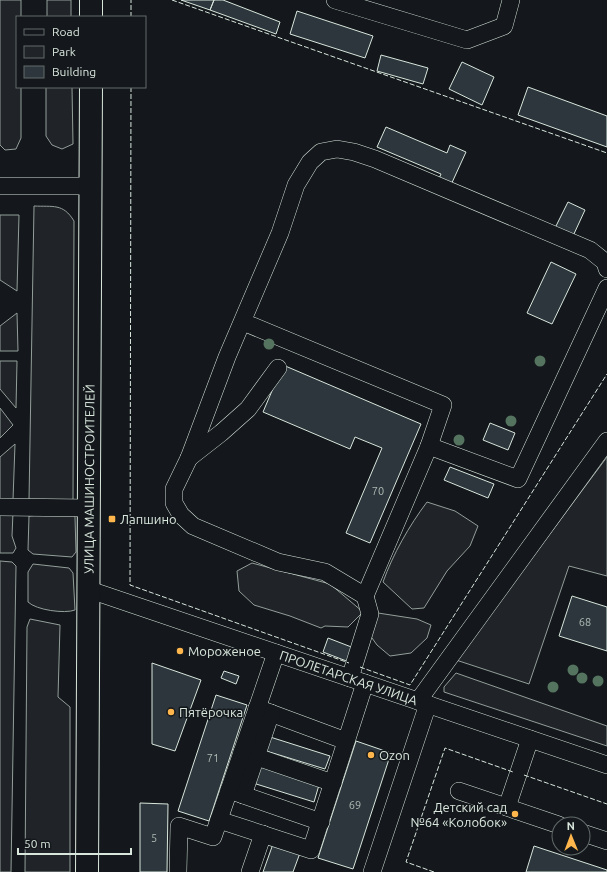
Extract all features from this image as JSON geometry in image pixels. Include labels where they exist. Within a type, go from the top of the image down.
[{"type":"main road","points":[[91,0],[91,16]]},
{"type":"main road","name":"УЛИЦА МАШИНОСТРОИТЕЛЕЙ","points":[[87,872],[90,590],[91,88]]},
{"type":"street","points":[[335,0],[467,40],[504,26],[512,0]]},
{"type":"street","points":[[365,596],[325,572],[278,562],[193,526],[181,515],[174,503],[174,489],[188,458],[227,357],[280,233],[296,185],[310,162],[321,152],[337,149],[375,159],[590,250],[605,262],[607,269]]},
{"type":"street","points":[[0,186],[92,186]]},
{"type":"street","points":[[429,446],[518,479],[607,288]]},
{"type":"street","points":[[219,820],[311,850],[346,741],[370,614],[365,596],[429,446],[443,405],[243,322]]},
{"type":"street","points":[[188,458],[221,434],[248,408],[278,368]]},
{"type":"street","points":[[372,872],[423,703],[607,440]]},
{"type":"street","points":[[0,507],[90,508]]},
{"type":"street","name":"ПРОЛЕТАРСКАЯ УЛИЦА","points":[[90,590],[607,765]]},
{"type":"street","points":[[178,872],[179,826],[213,837],[219,820],[236,792],[264,711],[276,653]]},
{"type":"street","points":[[264,711],[346,741]]},
{"type":"street","points":[[507,807],[530,739]]},
{"type":"street","points":[[249,755],[333,783]]},
{"type":"street","points":[[459,791],[551,822]]},
{"type":"street","points":[[236,792],[320,822]]},
{"type":"street","points":[[250,872],[263,834]]},
{"type":"street","points":[[591,836],[607,841]]},
{"type":"green space","points":[[0,0],[21,0],[21,16],[16,16],[16,88],[21,88],[21,138],[16,149],[5,150],[0,145]]},
{"type":"green space","points":[[47,0],[71,0],[71,16],[47,16]]},
{"type":"green space","points":[[46,88],[72,88],[73,144],[62,149],[52,145],[46,136]]},
{"type":"green space","points":[[34,206],[57,207],[66,211],[74,221],[73,502],[29,500]]},
{"type":"green space","points":[[0,215],[19,215],[17,291],[0,280]]},
{"type":"green space","points":[[17,313],[18,351],[0,351],[0,326]]},
{"type":"green space","points":[[0,361],[17,361],[16,408],[0,389]]},
{"type":"green space","points":[[0,408],[13,425],[0,438]]},
{"type":"green space","points":[[15,444],[13,500],[0,501],[0,457]]},
{"type":"green space","points":[[607,457],[607,576],[569,566],[529,684],[456,660]]},
{"type":"green space","points":[[427,502],[455,511],[478,526],[470,546],[447,571],[424,608],[412,609],[383,582],[402,540]]},
{"type":"green space","points":[[0,512],[13,512],[12,536],[16,548],[13,553],[0,553]]},
{"type":"green space","points":[[70,512],[75,517],[76,552],[72,557],[33,554],[28,550],[29,516]]},
{"type":"green space","points":[[0,561],[12,562],[16,566],[11,872],[0,872]]},
{"type":"green space","points":[[252,563],[330,584],[363,612],[348,627],[325,626],[321,628],[290,616],[254,605],[239,591],[237,571]]},
{"type":"green space","points":[[33,564],[69,568],[73,573],[75,610],[65,612],[44,609],[28,602],[28,572]]},
{"type":"green space","points":[[378,613],[417,619],[431,625],[427,638],[411,653],[390,656],[377,645],[367,631]]},
{"type":"green space","points":[[30,619],[60,625],[58,697],[70,707],[70,872],[25,872],[27,627]]},
{"type":"green space","points":[[456,673],[607,726],[607,746],[444,692],[444,687]]},
{"type":"building","points":[[181,0],[214,0],[210,10]]},
{"type":"building","points":[[214,0],[223,0],[280,22],[276,34],[210,10]]},
{"type":"building","points":[[297,11],[373,36],[365,58],[290,34]]},
{"type":"building","points":[[381,55],[428,68],[423,84],[377,71]]},
{"type":"building","points":[[462,62],[494,77],[482,105],[449,89]]},
{"type":"building","points":[[528,87],[607,116],[607,147],[518,115]]},
{"type":"building","points":[[386,127],[447,153],[450,145],[466,152],[450,187],[438,181],[441,174],[377,147]]},
{"type":"building","points":[[568,202],[585,210],[573,236],[555,228]]},
{"type":"building","points":[[551,262],[576,274],[552,324],[527,313]]},
{"type":"building","points":[[283,365],[421,424],[370,543],[346,533],[382,448],[355,437],[350,449],[263,412]]},
{"type":"building","points":[[490,423],[515,433],[508,450],[483,440]]},
{"type":"building","points":[[450,467],[494,484],[488,498],[444,480]]},
{"type":"building","points":[[572,596],[607,607],[607,651],[559,636]]},
{"type":"building","points":[[328,638],[354,648],[349,662],[323,652]]},
{"type":"building","name":"Пятёрочка","points":[[152,663],[201,680],[175,751],[152,744]]},
{"type":"building","points":[[224,671],[239,676],[236,684],[221,678]]},
{"type":"building","points":[[216,695],[247,705],[209,821],[178,811]]},
{"type":"building","points":[[267,736],[330,756],[325,769],[263,750]]},
{"type":"building","points":[[356,741],[391,753],[353,869],[318,858]]},
{"type":"building","points":[[258,766],[319,785],[314,802],[253,783]]},
{"type":"building","points":[[140,803],[168,804],[167,872],[140,872]]},
{"type":"building","points":[[273,844],[300,853],[293,872],[263,872]]},
{"type":"building","points":[[534,846],[551,852],[551,856],[564,856],[607,870],[607,872],[526,872]]},
{"type":"fence","points":[[131,0],[131,16]]},
{"type":"fence","points":[[172,0],[607,153]]},
{"type":"fence","points":[[131,88],[130,585],[349,663]]},
{"type":"fence","points":[[360,667],[410,685],[607,374]]},
{"type":"fence","points":[[434,872],[406,862],[445,748],[513,772]]},
{"type":"fence","points":[[524,775],[607,804]]},
{"type":"place","name":"Лапшино","points":[[112,519]]},
{"type":"place","name":"Мороженое","points":[[180,651]]},
{"type":"place","name":"Пятёрочка","points":[[171,712]]},
{"type":"place","name":"Ozon","points":[[371,755]]},
{"type":"place","name":"Детский сад №64 «Колобок»","points":[[515,814]]}]
